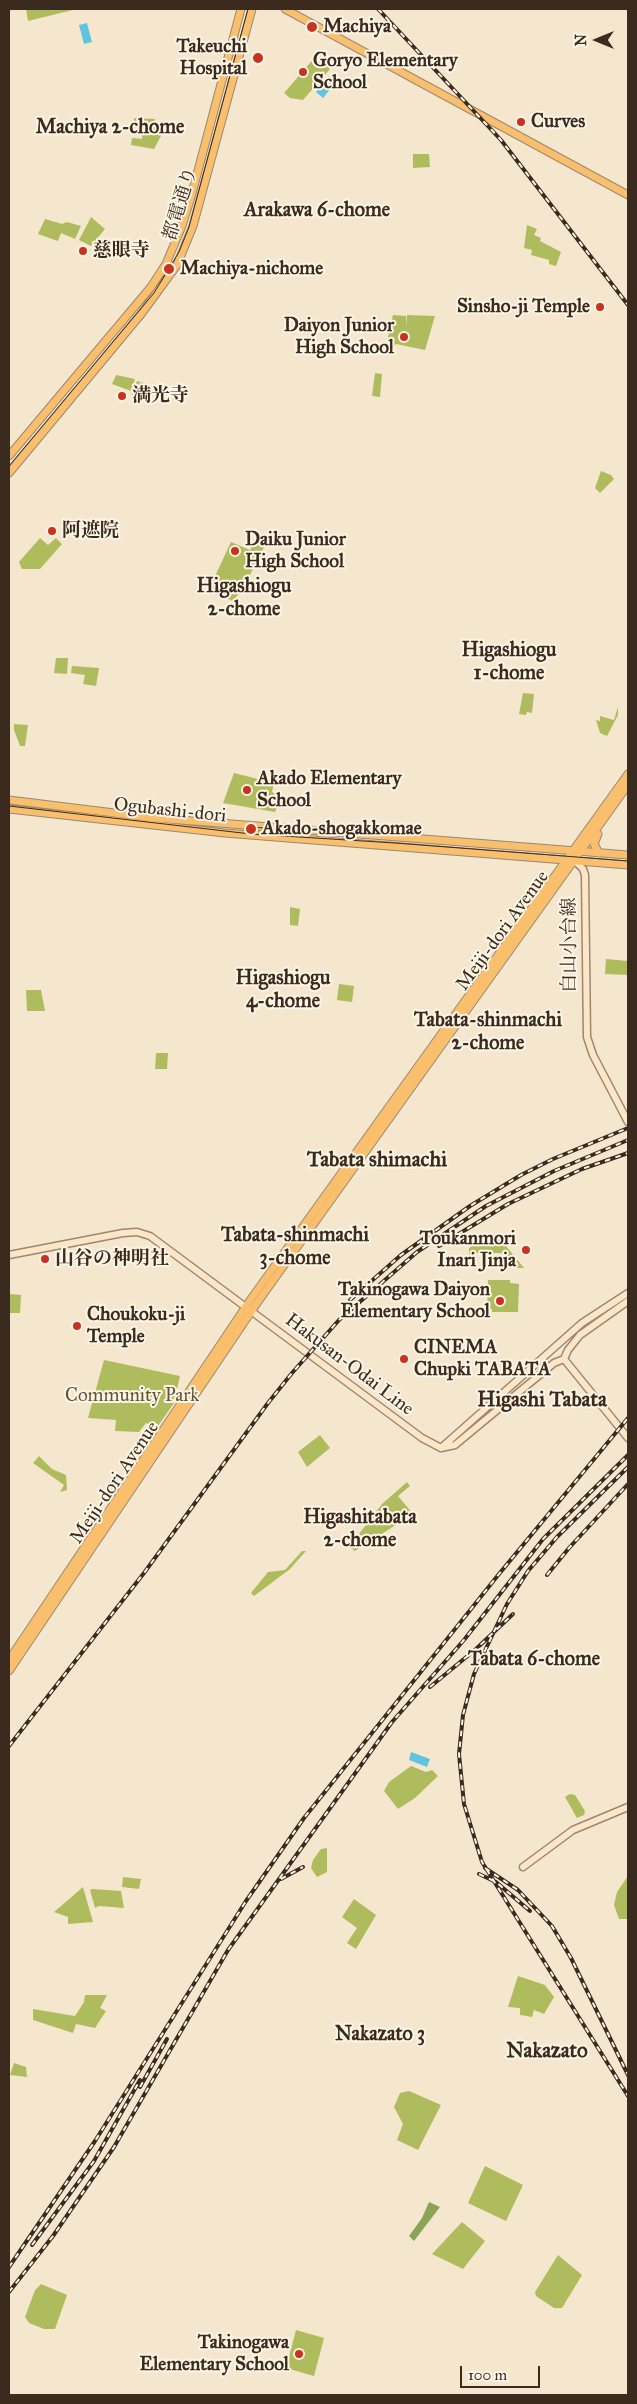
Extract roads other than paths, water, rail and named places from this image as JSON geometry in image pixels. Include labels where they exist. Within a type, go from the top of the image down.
[{"type":"main road","name":"都電通り","points":[[9,456],[151,287],[166,264],[182,226],[191,197],[240,9]]},
{"type":"main road","name":"都電通り","points":[[9,473],[142,314],[178,265],[193,226],[252,9]]},
{"type":"main road","points":[[285,9],[628,195]]},
{"type":"main road","name":"Meiji-dori Avenue","points":[[249,1308],[566,872],[574,854],[628,774]]},
{"type":"main road","name":"Meiji-dori Avenue","points":[[9,1660],[249,1308],[556,874],[589,841],[628,785]]},
{"type":"main road","name":"Ogubashi-dori","points":[[9,800],[155,818],[558,849],[595,862],[628,865]]},
{"type":"main road","name":"Ogubashi-dori","points":[[9,809],[225,833],[555,859],[591,852],[628,855]]},
{"type":"main road","points":[[599,852],[594,842],[601,824]]},
{"type":"main road","name":"白山小台線","points":[[574,854],[584,869],[585,877],[587,1037],[593,1055],[628,1122]]},
{"type":"main road","name":"Hakusan-Odai Line","points":[[9,1254],[137,1232],[158,1241],[422,1438],[441,1448]]},
{"type":"main road","points":[[441,1448],[582,1323],[628,1292]]},
{"type":"main road","points":[[441,1448],[455,1445],[554,1363],[564,1358],[580,1335],[628,1301]]},
{"type":"main road","points":[[9,1671],[249,1308]]},
{"type":"main road","points":[[564,1358],[628,1438]]},
{"type":"main road","points":[[523,1866],[573,1830],[628,1807]]},
{"type":"water","points":[[87,23],[92,42],[84,44],[79,25]]},
{"type":"water","points":[[329,76],[336,82],[323,98],[316,92]]},
{"type":"water","points":[[411,1752],[430,1759],[427,1767],[409,1760]]},
{"type":"tram line","points":[[9,466],[154,293],[179,252],[189,227],[248,9]]},
{"type":"tram line","points":[[9,806],[251,834],[628,861]]},
{"type":"tram line","points":[[250,827],[292,830]]},
{"type":"railway","points":[[378,9],[501,140],[628,305]]},
{"type":"railway","points":[[350,1300],[401,1255],[470,1206],[521,1175],[553,1159],[628,1128]]},
{"type":"railway","points":[[9,1746],[144,1573],[268,1403],[339,1320],[417,1252],[486,1206],[554,1171],[628,1140]]},
{"type":"railway","points":[[439,1246],[508,1204],[582,1169],[628,1153]]},
{"type":"railway","points":[[9,2267],[95,2141],[246,1901],[304,1818],[499,1574],[628,1418]]},
{"type":"railway","points":[[9,2292],[53,2236],[114,2147],[228,1950],[392,1722],[464,1640],[543,1539],[628,1455]]},
{"type":"railway","points":[[628,1467],[557,1537],[528,1571],[507,1604],[474,1674],[463,1715],[459,1754],[464,1804],[482,1862],[628,2096]]},
{"type":"railway","points":[[547,1575],[569,1548],[628,1484]]},
{"type":"railway","points":[[430,1687],[476,1649],[513,1614]]},
{"type":"railway","points":[[281,1879],[303,1867]]},
{"type":"railway","points":[[485,1868],[518,1890],[552,1926],[571,1958],[628,2075]]},
{"type":"railway","points":[[479,1874],[496,1882],[530,1911]]},
{"type":"railway","points":[[140,2087],[167,2039]]},
{"type":"railway","points":[[32,2245],[94,2161],[140,2080]]},
{"type":"place","name":"Machiya","points":[[312,27]]},
{"type":"place","name":"Takeuchi Hospital","points":[[258,58]]},
{"type":"place","name":"Goryo Elementary School","points":[[303,72]]},
{"type":"place","name":"Curves","points":[[521,122]]},
{"type":"place","name":"慈眼寺","points":[[83,251]]},
{"type":"place","name":"Machiya-nichome","points":[[169,269]]},
{"type":"place","name":"Sinsho-ji Temple","points":[[600,307]]},
{"type":"place","name":"Daiyon Junior High School","points":[[404,337]]},
{"type":"place","name":"満光寺","points":[[122,396]]},
{"type":"place","name":"阿遮院","points":[[52,531]]},
{"type":"place","name":"Daiku Junior High School","points":[[235,551]]},
{"type":"place","name":"Akado Elementary School","points":[[247,790]]},
{"type":"place","name":"Akado-shogakkomae","points":[[251,829]]},
{"type":"place","name":"Toukanmori Inari Jinja","points":[[526,1250]]},
{"type":"place","name":"山谷の神明社","points":[[45,1259]]},
{"type":"place","name":"Takinogawa Daiyon Elementary School","points":[[500,1301]]},
{"type":"place","name":"Choukoku-ji Temple","points":[[77,1326]]},
{"type":"place","name":"CINEMA Chupki TABATA","points":[[404,1359]]},
{"type":"place","name":"Takinogawa Elementary School","points":[[299,2354]]},
{"type":"district","name":"Machiya 2-chome","points":[[110,128]]},
{"type":"district","name":"Arakawa 6-chome","points":[[317,211]]},
{"type":"district","name":"Higashiogu 2-chome","points":[[244,598]]},
{"type":"district","name":"Higashiogu 1-chome","points":[[509,662]]},
{"type":"district","name":"Higashiogu 4-chome","points":[[283,990]]},
{"type":"district","name":"Tabata-shinmachi 2-chome","points":[[488,1032]]},
{"type":"district","name":"Tabata shimachi","points":[[377,1161]]},
{"type":"district","name":"Tabata-shinmachi 3-chome","points":[[295,1248]]},
{"type":"district","name":"Higashi Tabata","points":[[542,1401]]},
{"type":"district","name":"Higashitabata 2-chome","points":[[360,1530]]},
{"type":"district","name":"Tabata 6-chome","points":[[534,1660]]},
{"type":"district","name":"Nakazato 3","points":[[380,2035]]},
{"type":"district","name":"Nakazato","points":[[547,2052]]},
{"type":"park label","name":"Community Park","points":[[132,1396]]}]
